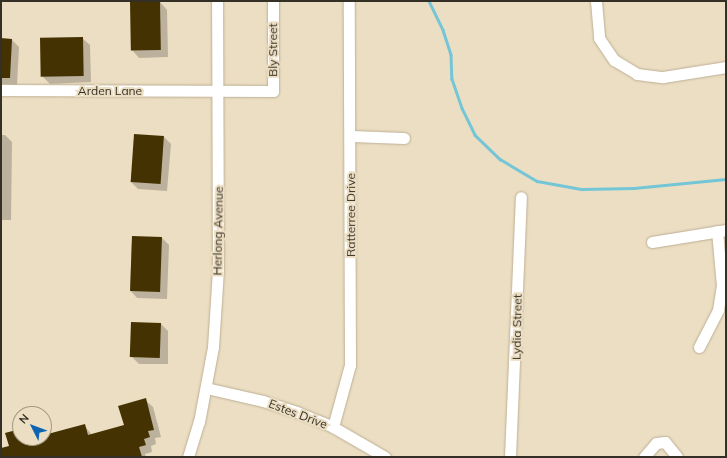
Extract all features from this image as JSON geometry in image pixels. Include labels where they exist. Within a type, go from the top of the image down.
[{"type":"street","name":"Herlong Avenue","points":[[188,457],[206,388],[214,340],[218,270],[217,1]]},
{"type":"street","name":"Bly Street","points":[[218,91],[273,91],[273,1]]},
{"type":"street","name":"Ratterree Drive","points":[[333,428],[350,364],[351,136],[349,1]]},
{"type":"street","points":[[596,1],[599,38],[614,60],[637,74],[663,77],[726,67]]},
{"type":"street","name":"Arden Lane","points":[[1,90],[218,91]]},
{"type":"street","points":[[351,136],[404,138]]},
{"type":"street","name":"Lydia Street","points":[[510,457],[521,197]]},
{"type":"street","points":[[652,242],[722,231],[722,286],[718,310],[699,347]]},
{"type":"street","name":"Estes Drive","points":[[206,388],[263,400],[333,428],[385,457]]},
{"type":"street","points":[[644,457],[656,443],[665,442],[677,457]]},
{"type":"building","points":[[160,1],[161,50],[131,51],[130,2]]},
{"type":"building","points":[[83,37],[84,76],[41,77],[40,38]]},
{"type":"building","points":[[1,38],[12,39],[10,78],[1,78]]},
{"type":"building","points":[[134,134],[164,136],[161,184],[131,182]]},
{"type":"building","points":[[132,236],[162,237],[160,292],[130,291]]},
{"type":"building","points":[[131,322],[161,323],[160,358],[130,357]]},
{"type":"building","points":[[146,398],[154,430],[148,431],[150,437],[144,439],[146,445],[139,447],[142,457],[1,457],[1,448],[9,446],[5,433],[12,431],[12,446],[52,446],[52,433],[85,424],[88,435],[124,425],[118,406]]},
{"type":"waterway","points":[[429,1],[443,30],[451,55],[452,79],[462,108],[475,135],[500,159],[537,181],[582,189],[634,188],[726,179]]}]
